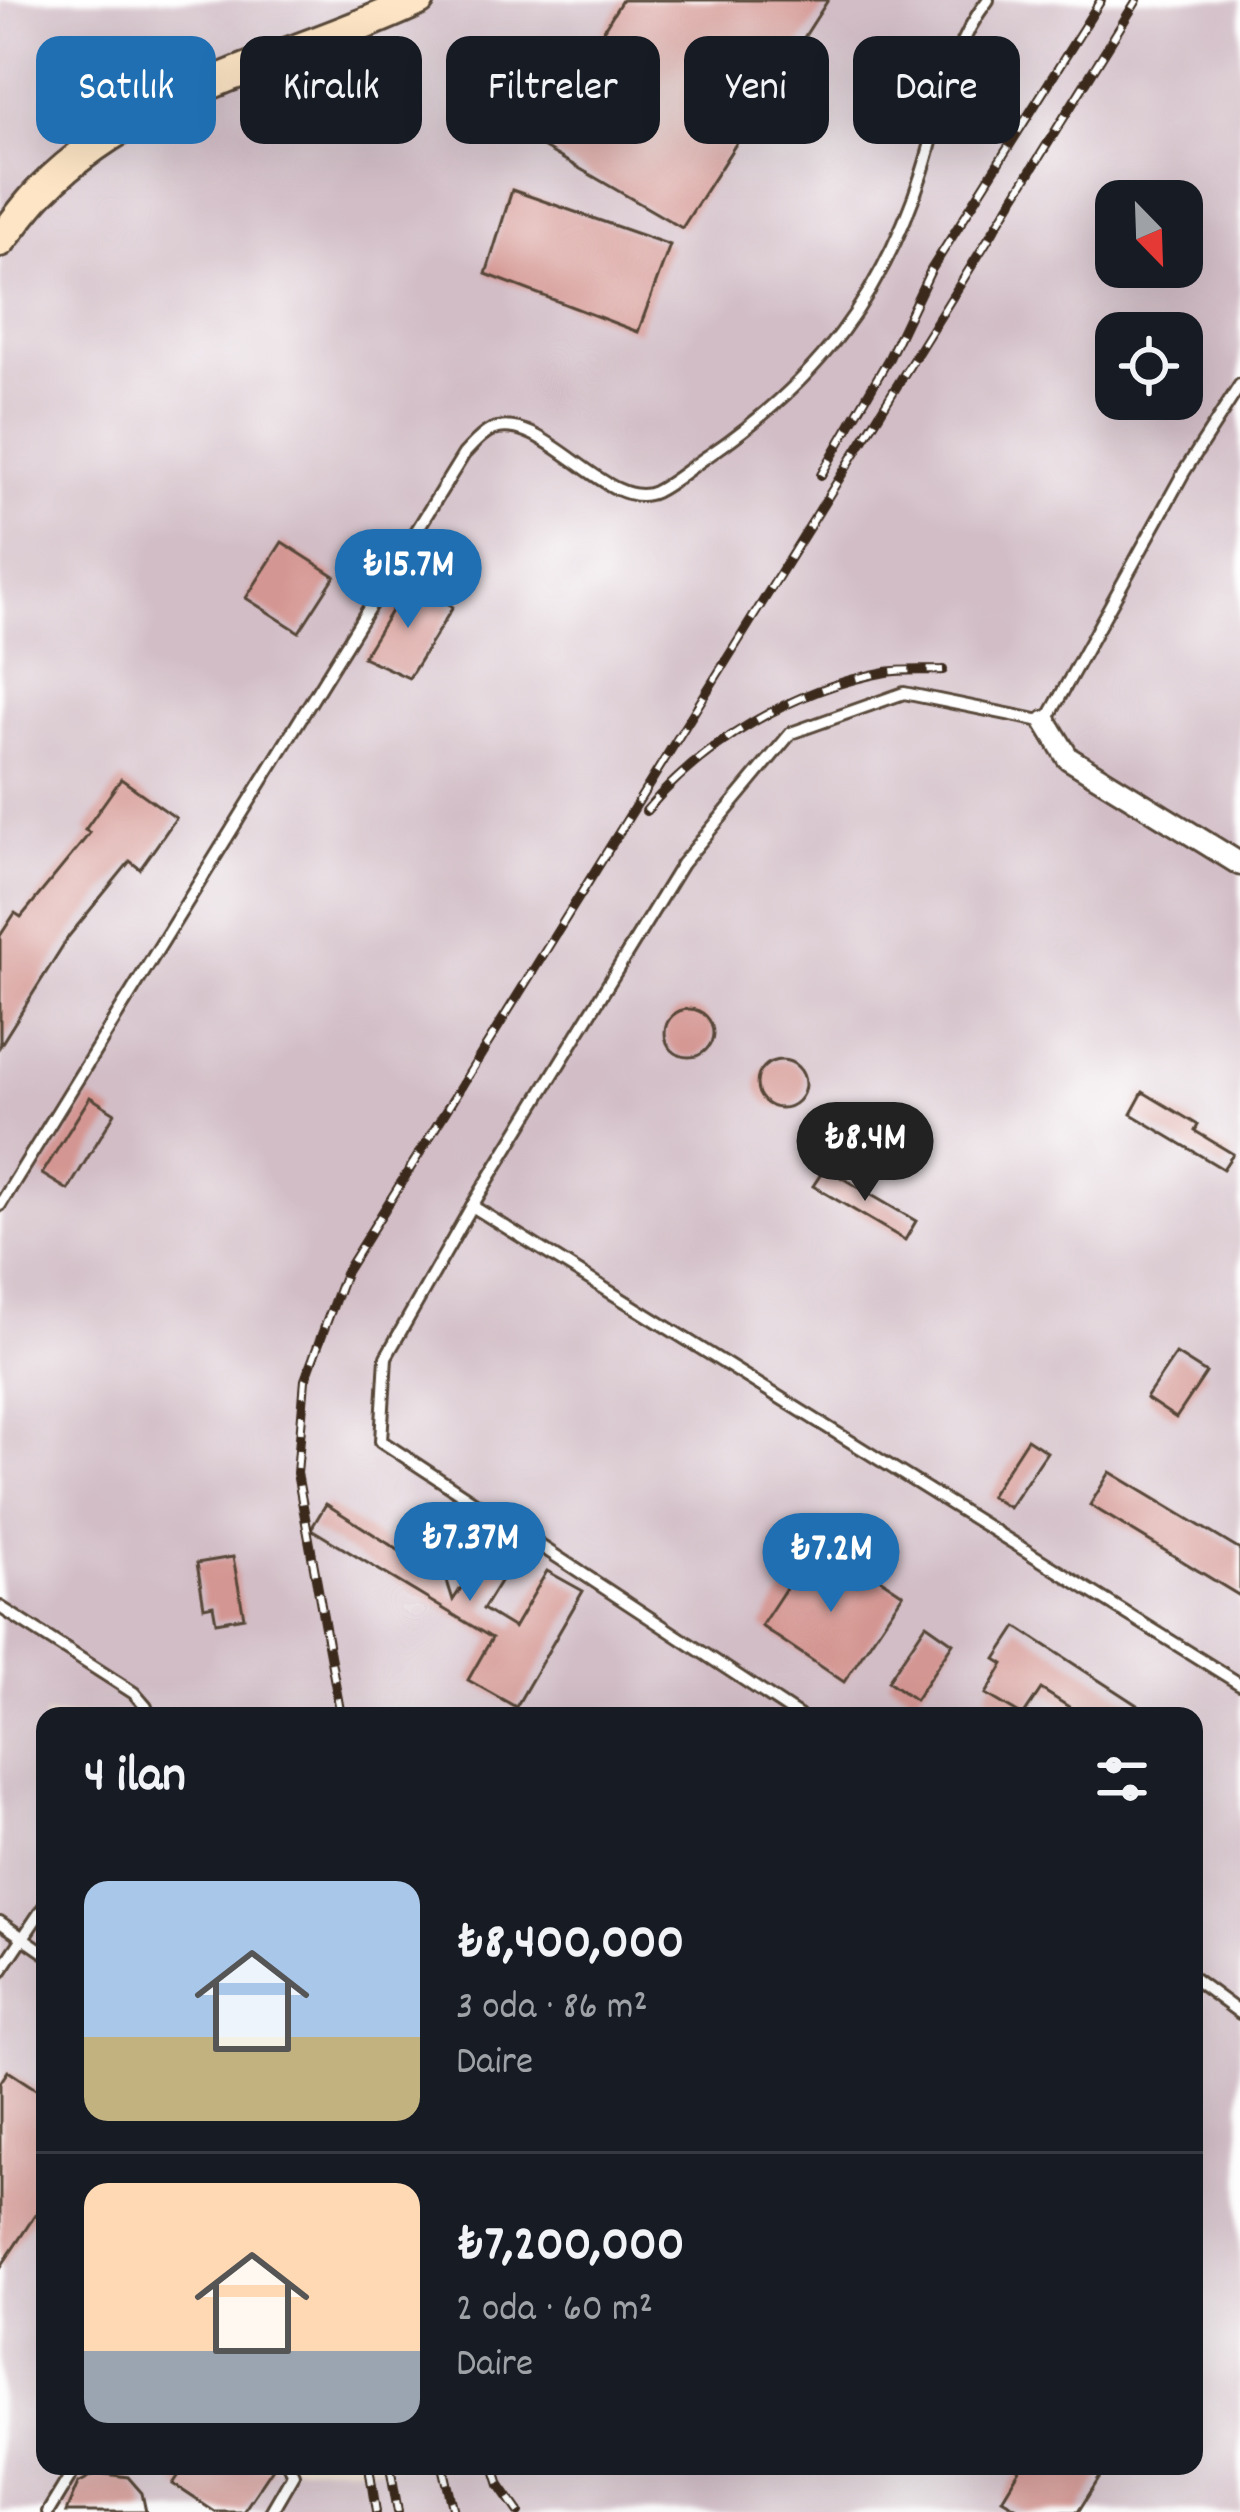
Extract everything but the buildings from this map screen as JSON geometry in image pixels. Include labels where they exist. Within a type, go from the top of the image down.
[{"type":"street","points":[[360,28],[393,0]]},
{"type":"street","points":[[0,241],[42,189],[143,116],[224,77],[360,28],[419,0]]},
{"type":"street","points":[[1046,722],[1068,758],[1240,864]]},
{"type":"lane","points":[[0,1205],[464,454],[485,432],[506,426],[529,432],[630,494],[652,494],[745,431],[812,372],[895,249],[944,93],[976,16],[988,0]]},
{"type":"lane","points":[[785,1707],[382,1441],[386,1357],[472,1206],[682,865],[791,733],[904,693],[1046,722],[1184,472],[1240,385]]},
{"type":"lane","points":[[472,1206],[1240,1684]]},
{"type":"lane","points":[[2,1614],[134,1693],[146,1707]]},
{"type":"lane","points":[[0,1972],[36,1918]]},
{"type":"lane","points":[[0,1922],[36,1947]]},
{"type":"lane","points":[[1203,1986],[1240,2013]]},
{"type":"lane","points":[[48,2512],[71,2475]]},
{"type":"lane","points":[[272,2512],[292,2475]]},
{"type":"shaded area","points":[[0,0],[1240,0],[1240,2512],[0,2512]]},
{"type":"railway","points":[[821,475],[889,358],[931,270],[1101,0]]},
{"type":"railway","points":[[339,1707],[297,1473],[305,1380],[345,1273],[1137,0]]},
{"type":"railway","points":[[646,811],[695,762],[786,705],[886,672],[943,670]]},
{"type":"railway","points":[[370,2475],[376,2512]]},
{"type":"railway","points":[[392,2475],[398,2512]]},
{"type":"railway","points":[[445,2475],[454,2512]]},
{"type":"railway","points":[[497,2475],[519,2512]]}]
